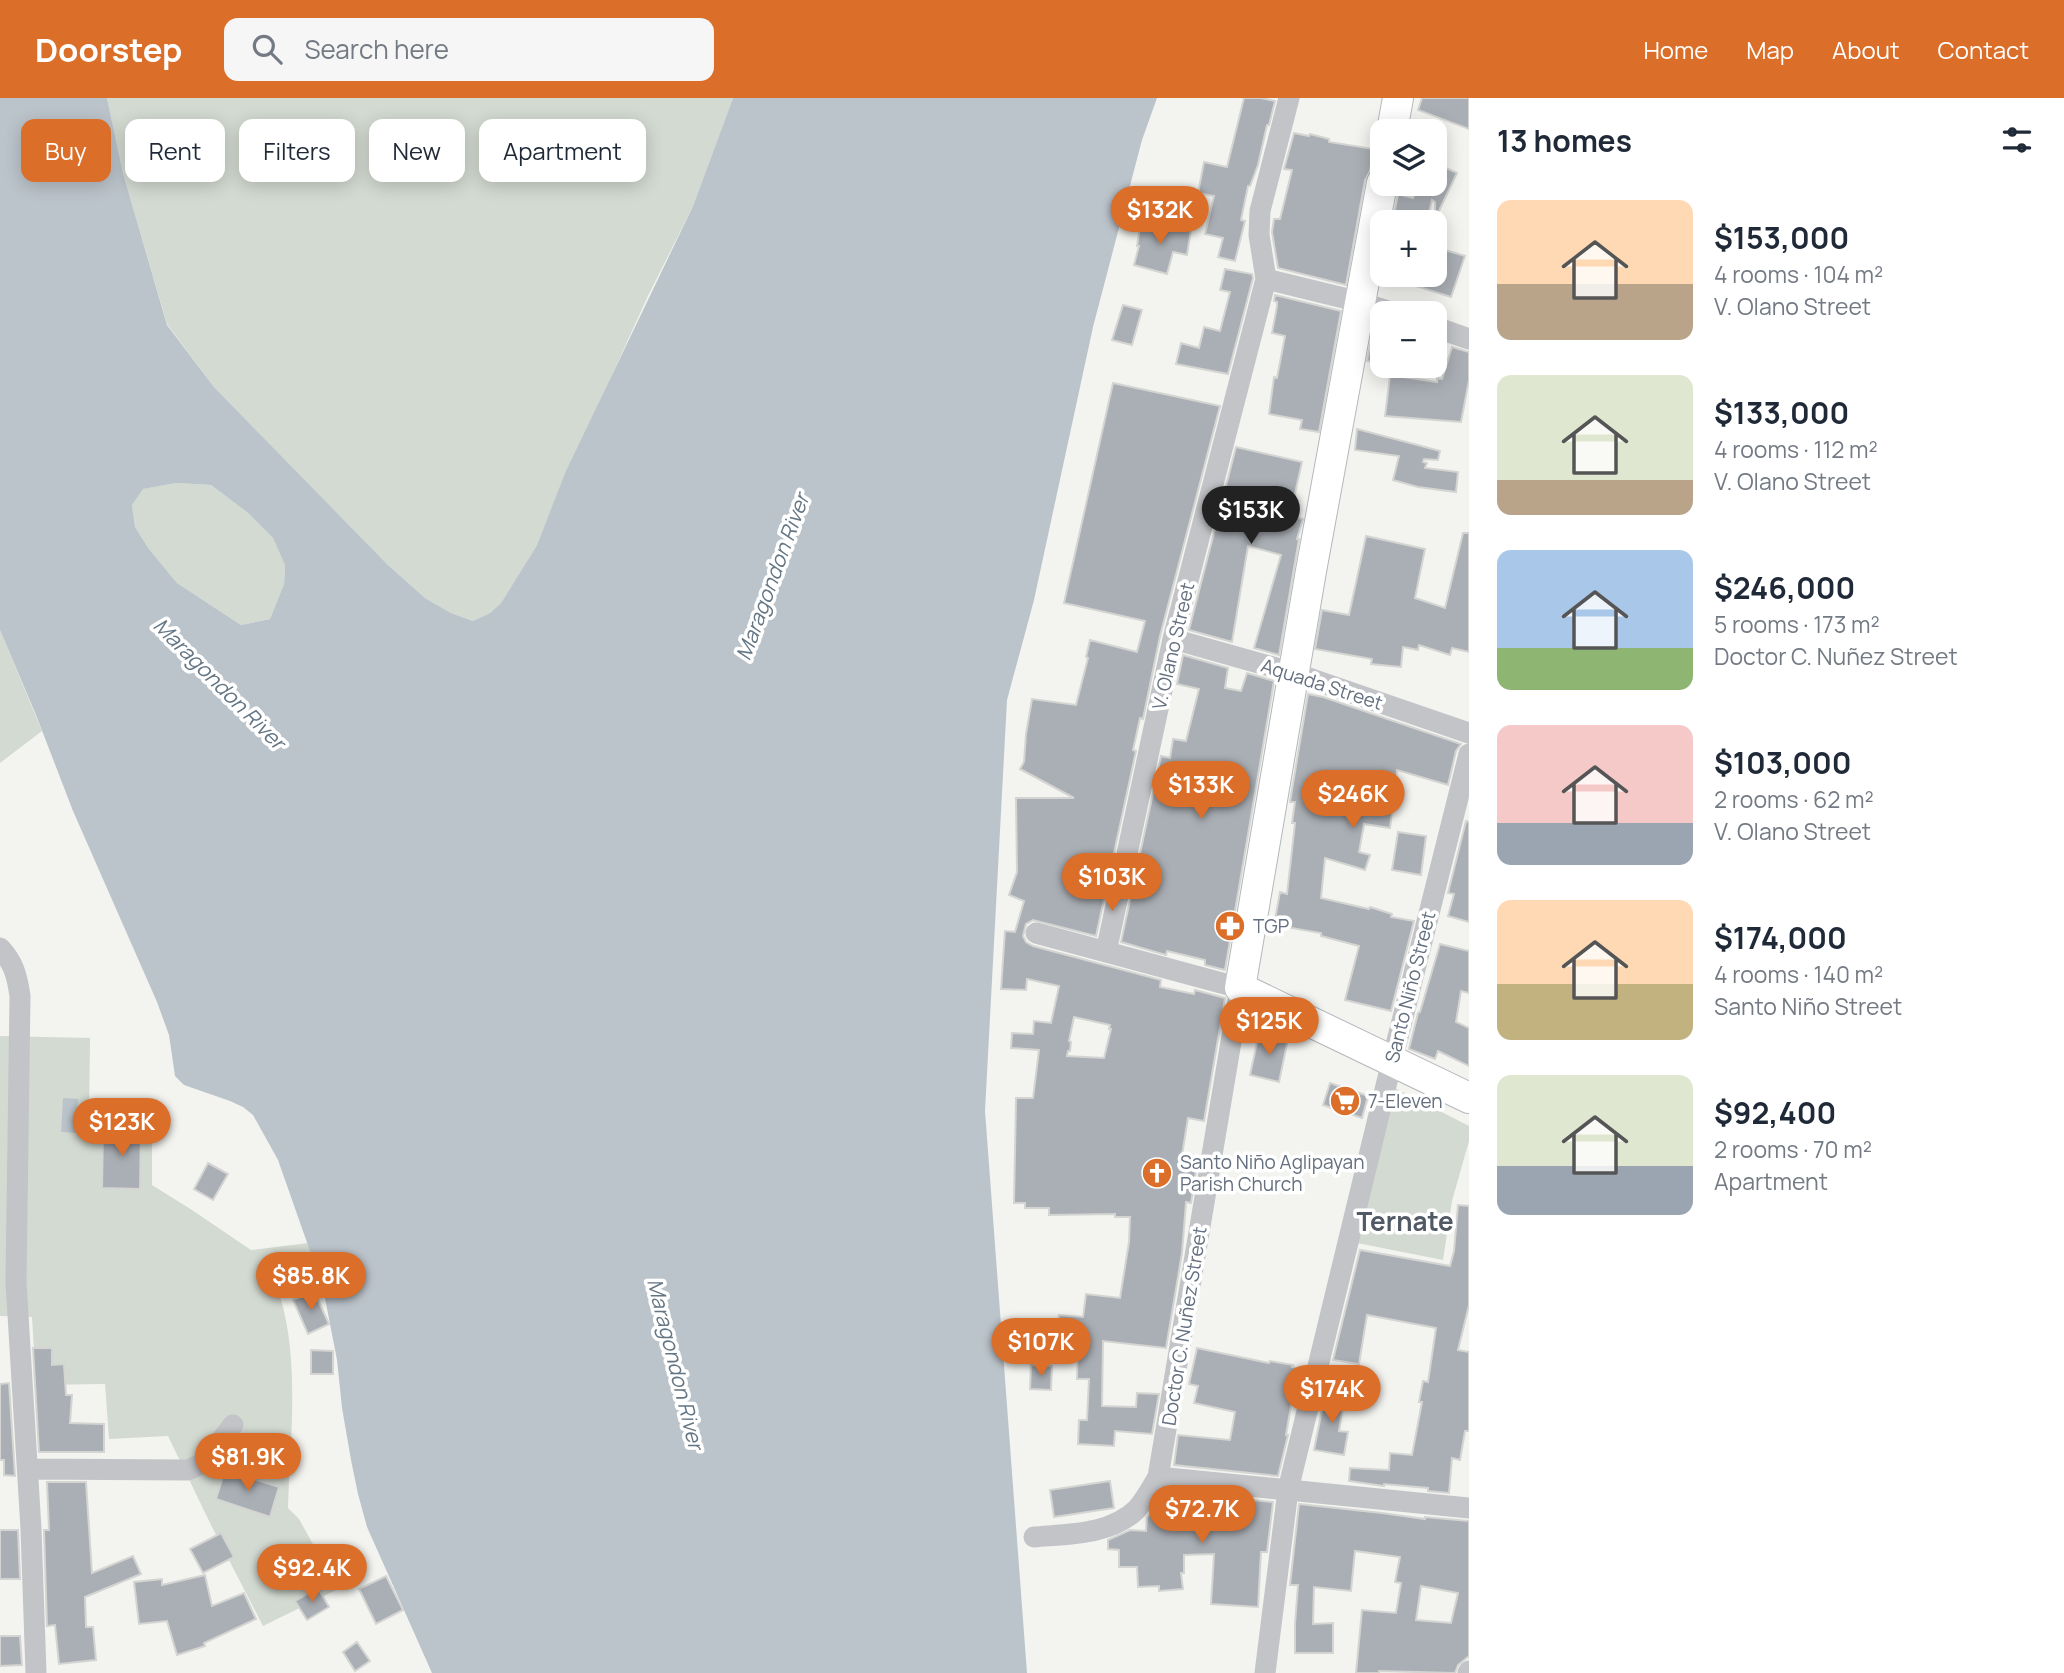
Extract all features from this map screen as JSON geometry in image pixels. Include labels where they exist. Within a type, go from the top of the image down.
[{"type":"main road","points":[[1394,119],[1398,98]]},
{"type":"main road","name":"Doctor C. Nuñez Street","points":[[1240,988],[1311,571],[1380,196]]},
{"type":"main road","points":[[1240,988],[1469,1098]]},
{"type":"street","name":"V. Olano Street","points":[[1106,951],[1173,639],[1266,279],[1259,235],[1260,211],[1289,98]]},
{"type":"street","points":[[1266,279],[1370,305]]},
{"type":"street","points":[[1447,331],[1469,339]]},
{"type":"street","name":"Aquada Street","points":[[1173,639],[1294,673],[1469,733]]},
{"type":"street","name":"Santo Niño Street","points":[[1265,1673],[1288,1490],[1469,754]]},
{"type":"street","points":[[1036,933],[1240,988]]},
{"type":"street","points":[[0,948],[11,960],[20,996],[16,1282],[9,1313],[28,1469],[36,1673]]},
{"type":"street","name":"Doctor C. Nuñez Street","points":[[1158,1477],[1240,988]]},
{"type":"street","points":[[28,1469],[188,1470],[203,1464],[233,1425]]},
{"type":"street","points":[[1034,1537],[1089,1532],[1115,1524],[1136,1509],[1158,1477],[1469,1508]]},
{"type":"shaded area","points":[[107,98],[733,98],[693,206],[647,298],[537,545],[501,603],[490,613],[473,621],[451,613],[425,598],[388,565],[214,387],[167,324],[126,182],[225,182],[225,119],[125,119],[125,180]]},
{"type":"shaded area","points":[[176,483],[211,485],[248,513],[273,538],[285,564],[284,584],[270,619],[241,625],[177,583],[149,549],[135,527],[132,505],[142,489]]},
{"type":"shaded area","points":[[0,630],[42,731],[0,763]]},
{"type":"shaded area","points":[[0,1036],[90,1038],[89,1118],[152,1120],[152,1185],[251,1250],[308,1243],[323,1288],[280,1296],[286,1321],[292,1374],[288,1508],[299,1519],[338,1589],[263,1626],[168,1436],[109,1439],[105,1384],[36,1385],[32,1317],[0,1316]]},
{"type":"shaded area","points":[[1393,1087],[1469,1126],[1469,1141],[1452,1201],[1443,1260],[1352,1242]]},
{"type":"water","name":"Maragondon River","points":[[0,98],[107,98],[125,182],[167,325],[214,387],[388,565],[425,598],[451,613],[473,621],[490,613],[501,603],[537,545],[566,471],[693,206],[733,98],[1157,98],[1142,140],[1093,327],[1034,600],[1007,700],[985,1111],[1027,1673],[432,1673],[367,1527],[351,1460],[337,1360],[323,1288],[278,1160],[253,1115],[230,1101],[184,1085],[175,1076],[169,1035],[157,1002],[73,811],[0,630]],"holes":[[[176,483],[211,485],[248,513],[273,538],[285,565],[284,584],[270,619],[241,625],[177,583],[135,527],[132,505],[143,489]]]},
{"type":"water","points":[[63,1098],[78,1099],[76,1133],[61,1132]]},
{"type":"building","points":[[1244,98],[1275,101],[1258,165],[1248,186],[1241,220],[1245,221],[1235,261],[1218,257],[1223,238],[1205,234],[1214,196],[1198,193],[1204,162],[1227,167]]},
{"type":"building","points":[[1422,98],[1469,98],[1469,129],[1447,119],[1418,110]]},
{"type":"building","points":[[1294,133],[1310,134],[1329,139],[1329,142],[1370,148],[1370,171],[1365,180],[1346,285],[1278,268],[1272,232],[1274,219],[1280,219],[1292,170],[1284,169]]},
{"type":"building","points":[[1447,168],[1457,173],[1447,194]]},
{"type":"building","points":[[1398,196],[1446,196],[1439,210],[1435,210],[1435,202],[1432,200],[1430,210],[1395,210]]},
{"type":"building","points":[[1141,221],[1191,230],[1187,255],[1173,252],[1167,274],[1134,265]]},
{"type":"building","points":[[1447,251],[1465,256],[1451,297],[1419,287],[1447,287]]},
{"type":"building","points":[[1225,269],[1252,274],[1253,278],[1228,374],[1176,364],[1181,343],[1199,348],[1204,327],[1220,331],[1230,292],[1220,290]]},
{"type":"building","points":[[1275,295],[1341,311],[1319,432],[1300,429],[1302,420],[1269,414],[1274,377],[1277,378],[1285,336],[1272,333],[1277,306]]},
{"type":"building","points":[[1123,305],[1142,310],[1132,345],[1112,340]]},
{"type":"building","points":[[1452,347],[1469,352],[1469,380],[1461,422],[1385,416],[1390,378],[1437,382],[1437,378],[1447,378],[1447,363]]},
{"type":"building","points":[[1113,383],[1220,406],[1160,636],[1143,719],[1140,718],[1133,750],[1136,751],[1096,936],[1033,920],[1026,924],[1023,936],[1026,942],[1033,946],[1161,980],[1160,987],[1194,994],[1195,990],[1225,998],[1204,1121],[1188,1118],[1182,1155],[1198,1158],[1191,1203],[1186,1202],[1182,1253],[1166,1348],[1103,1341],[1102,1406],[1136,1407],[1137,1393],[1159,1394],[1152,1434],[1115,1431],[1114,1446],[1078,1444],[1079,1420],[1087,1420],[1089,1379],[1077,1379],[1078,1333],[1057,1330],[1059,1315],[1083,1317],[1086,1294],[1120,1298],[1130,1217],[1115,1217],[1115,1214],[1049,1215],[1049,1208],[1025,1208],[1025,1203],[1014,1203],[1016,1098],[1033,1098],[1039,1050],[1011,1048],[1012,1033],[1033,1034],[1034,1021],[1051,1023],[1059,986],[1027,979],[1026,990],[1001,989],[1005,931],[1015,932],[1024,901],[1009,895],[1017,872],[1016,798],[1074,798],[1020,769],[1024,762],[1032,699],[1076,705],[1090,640],[1137,652],[1145,621],[1064,603]],"holes":[[[1074,1017],[1110,1025],[1104,1058],[1067,1056]]]},
{"type":"building","points":[[1357,429],[1440,451],[1438,460],[1424,459],[1423,462],[1427,463],[1425,468],[1458,472],[1456,492],[1418,487],[1393,480],[1399,456],[1355,450]]},
{"type":"building","points":[[1236,447],[1302,462],[1290,516],[1303,519],[1297,539],[1279,655],[1254,648],[1281,555],[1248,546],[1232,642],[1189,630]]},
{"type":"building","points":[[1463,533],[1469,533],[1469,652],[1452,648],[1450,655],[1419,645],[1418,650],[1403,647],[1401,667],[1371,664],[1372,659],[1315,649],[1322,610],[1349,615],[1366,536],[1425,549],[1415,598],[1445,608]]},
{"type":"building","points":[[1183,655],[1228,668],[1225,688],[1241,691],[1247,673],[1274,681],[1225,970],[1205,965],[1205,960],[1167,951],[1166,955],[1121,942],[1161,756],[1170,758],[1173,739],[1186,741],[1199,689],[1177,684]]},
{"type":"building","points":[[1308,694],[1461,744],[1456,751],[1448,785],[1397,770],[1390,828],[1364,824],[1359,852],[1370,855],[1365,870],[1325,858],[1321,898],[1369,909],[1370,907],[1392,914],[1391,917],[1414,921],[1391,1011],[1345,1000],[1359,946],[1321,936],[1321,933],[1274,925],[1280,892],[1287,894],[1295,823],[1292,823],[1295,802],[1290,802]]},
{"type":"building","points":[[1466,821],[1469,822],[1469,922],[1448,916],[1454,894],[1448,893]]},
{"type":"building","points":[[1398,832],[1426,836],[1421,875],[1392,870]]},
{"type":"building","points":[[1440,944],[1469,951],[1469,993],[1461,991],[1456,1022],[1469,1028],[1469,1066],[1438,1051],[1435,1059],[1409,1049]]},
{"type":"building","points":[[1259,1033],[1288,1039],[1279,1082],[1250,1075]]},
{"type":"building","name":"7-Eleven","points":[[1330,1083],[1368,1096],[1362,1118],[1323,1105]]},
{"type":"building","points":[[103,1128],[141,1128],[140,1189],[102,1188]]},
{"type":"building","points":[[208,1163],[228,1174],[213,1200],[194,1189]]},
{"type":"building","points":[[1458,1205],[1469,1206],[1469,1305],[1458,1350],[1469,1352],[1469,1431],[1465,1431],[1460,1460],[1452,1458],[1449,1493],[1428,1491],[1428,1488],[1349,1481],[1350,1468],[1389,1470],[1390,1453],[1412,1455],[1422,1402],[1419,1402],[1423,1381],[1428,1382],[1436,1328],[1367,1315],[1359,1364],[1333,1360],[1360,1250],[1450,1266]]},
{"type":"building","points":[[314,1291],[329,1324],[308,1334],[293,1300]]},
{"type":"building","points":[[33,1348],[52,1348],[52,1365],[64,1364],[66,1395],[72,1395],[70,1423],[104,1424],[104,1452],[39,1452]]},
{"type":"building","points":[[1197,1348],[1304,1369],[1299,1389],[1294,1388],[1288,1435],[1278,1476],[1174,1465],[1178,1435],[1230,1440],[1235,1412],[1194,1403],[1198,1386],[1189,1384]]},
{"type":"building","points":[[311,1350],[333,1351],[333,1374],[311,1374]]},
{"type":"building","points":[[1031,1365],[1052,1366],[1051,1390],[1030,1389]]},
{"type":"building","points":[[9,1383],[15,1476],[4,1475],[4,1460],[0,1460],[0,1384]]},
{"type":"building","points":[[1326,1390],[1345,1393],[1339,1431],[1348,1432],[1344,1455],[1314,1450]]},
{"type":"building","points":[[225,1470],[279,1487],[270,1517],[216,1499]]},
{"type":"building","points":[[1110,1481],[1114,1508],[1054,1517],[1050,1490]]},
{"type":"building","points":[[47,1482],[86,1482],[92,1573],[133,1556],[141,1574],[85,1597],[86,1627],[93,1627],[96,1660],[59,1664],[55,1625],[47,1626],[44,1530],[49,1530]]},
{"type":"building","points":[[1178,1492],[1273,1502],[1267,1552],[1261,1552],[1258,1607],[1211,1604],[1214,1554],[1184,1555],[1184,1573],[1181,1573],[1183,1589],[1159,1591],[1159,1586],[1138,1587],[1137,1567],[1119,1567],[1119,1550],[1108,1549],[1108,1540],[1130,1530],[1146,1531],[1147,1518],[1155,1506],[1178,1508]]},
{"type":"building","points":[[1299,1504],[1425,1519],[1469,1521],[1469,1656],[1458,1665],[1455,1673],[1356,1673],[1362,1610],[1396,1613],[1401,1583],[1395,1582],[1400,1557],[1355,1551],[1351,1591],[1314,1587],[1313,1624],[1333,1623],[1333,1653],[1295,1653],[1298,1585],[1290,1585]],"holes":[[[1421,1586],[1458,1593],[1451,1623],[1416,1620]]]},
{"type":"building","points":[[0,1530],[18,1530],[20,1579],[0,1579]]},
{"type":"building","points":[[221,1533],[234,1557],[203,1573],[190,1549]]},
{"type":"building","points":[[326,1546],[340,1571],[321,1582],[307,1557]]},
{"type":"building","points":[[205,1575],[212,1606],[244,1593],[256,1619],[204,1643],[205,1646],[177,1655],[167,1621],[139,1624],[134,1582],[162,1579],[162,1585]]},
{"type":"building","points":[[386,1576],[403,1610],[376,1624],[359,1589]]},
{"type":"building","points":[[318,1588],[329,1607],[307,1620],[295,1601]]},
{"type":"building","points":[[0,1636],[20,1636],[22,1665],[0,1666]]},
{"type":"building","points":[[357,1642],[370,1661],[355,1671],[343,1652]]},
{"type":"place","name":"TGP","points":[[1230,926]]},
{"type":"place","name":"7-Eleven","points":[[1345,1101]]},
{"type":"place","name":"Santo Niño Aglipayan Parish Church","points":[[1157,1173]]},
{"type":"district","name":"Ternate","points":[[1405,1222]]}]
